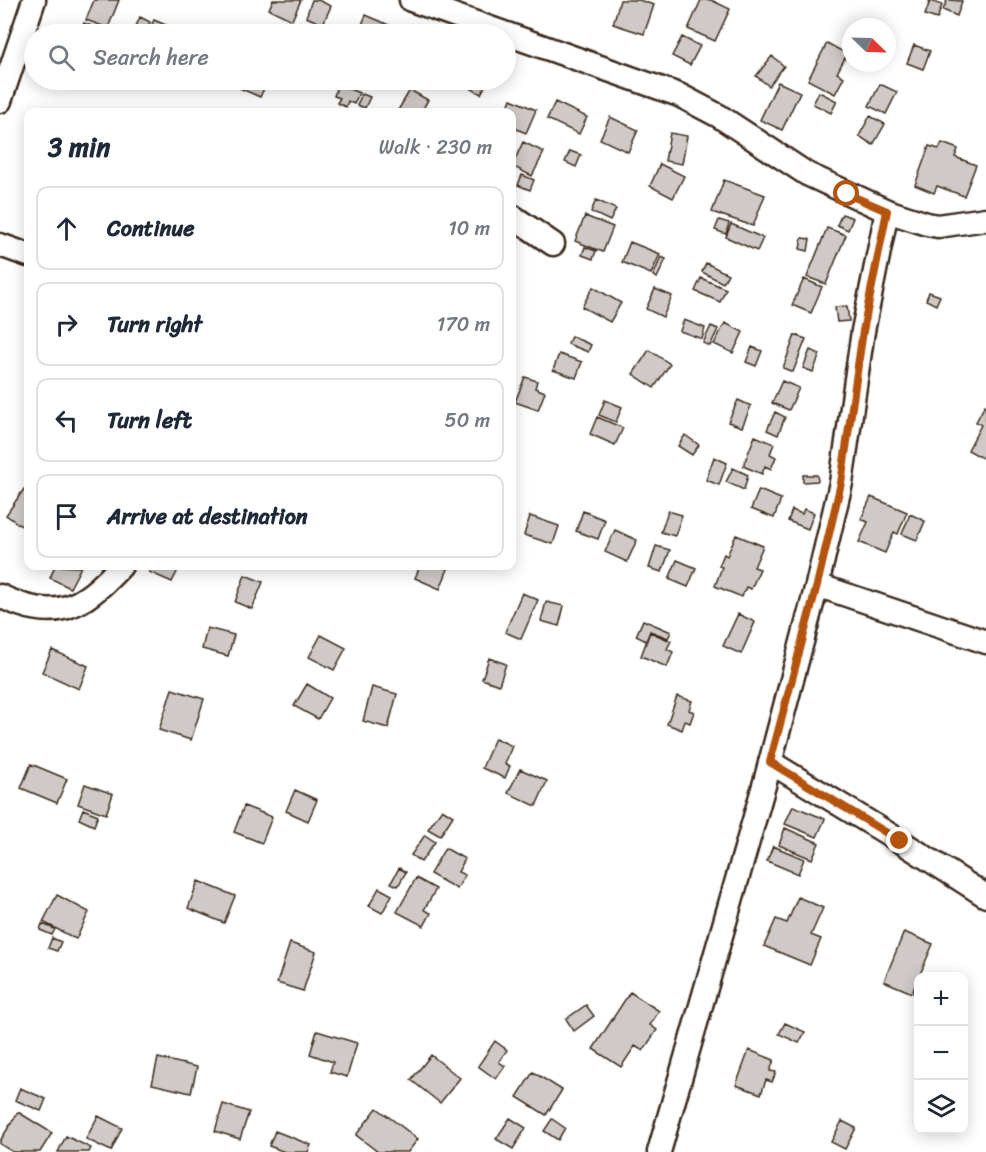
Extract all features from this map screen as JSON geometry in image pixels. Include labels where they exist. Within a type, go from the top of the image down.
[{"type":"street","points":[[26,24],[34,0]]},
{"type":"street","points":[[411,0],[479,24]]},
{"type":"street","points":[[0,101],[24,30]]},
{"type":"street","points":[[516,37],[679,95],[719,116],[807,174],[887,211],[938,226],[951,226],[986,219]]},
{"type":"street","points":[[659,1152],[770,762],[817,585],[841,483],[863,331],[887,211]]},
{"type":"street","points":[[516,219],[553,244]]},
{"type":"street","points":[[0,245],[24,254]]},
{"type":"street","points":[[0,596],[38,610],[57,610],[78,603],[99,590],[117,570]]},
{"type":"street","points":[[817,585],[986,642]]},
{"type":"street","points":[[770,762],[986,896]]},
{"type":"building","points":[[94,0],[119,0],[110,24],[97,24],[86,20]]},
{"type":"building","points":[[273,0],[301,0],[292,20],[269,9]]},
{"type":"building","points":[[312,0],[318,0],[331,6],[323,24],[306,17]]},
{"type":"building","points":[[620,0],[639,0],[654,5],[644,34],[613,24]]},
{"type":"building","points":[[701,0],[711,0],[730,9],[715,41],[688,29]]},
{"type":"building","points":[[947,0],[962,1],[957,16],[943,10]]},
{"type":"building","points":[[930,1],[942,5],[937,19],[925,15]]},
{"type":"building","points":[[366,15],[387,24],[362,24]]},
{"type":"building","points":[[140,17],[150,22],[149,24],[137,24]]},
{"type":"building","points":[[154,20],[163,24],[152,24]]},
{"type":"building","points":[[682,37],[700,46],[690,65],[672,56]]},
{"type":"building","points":[[827,43],[842,51],[842,64],[837,73],[844,77],[835,94],[808,80]]},
{"type":"building","points":[[914,45],[930,51],[923,69],[907,63]]},
{"type":"building","points":[[772,56],[784,66],[769,86],[756,76]]},
{"type":"building","points":[[778,82],[800,92],[782,130],[760,120]]},
{"type":"building","points":[[880,84],[897,92],[886,114],[869,106]]},
{"type":"building","points":[[244,90],[263,90],[260,97]]},
{"type":"building","points":[[336,90],[352,90],[359,93],[354,104],[348,101],[346,107],[337,103],[340,98],[334,96]]},
{"type":"building","points":[[410,90],[428,100],[423,108],[399,108]]},
{"type":"building","points":[[819,92],[837,101],[831,113],[813,104]]},
{"type":"building","points":[[362,94],[370,97],[365,108],[357,105]]},
{"type":"building","points":[[511,99],[536,110],[526,133],[516,129],[516,108],[508,108]]},
{"type":"building","points":[[555,102],[587,117],[579,134],[547,119]]},
{"type":"building","points":[[870,116],[885,124],[873,145],[859,136]]},
{"type":"building","points":[[610,117],[638,130],[628,152],[600,139]]},
{"type":"building","points":[[670,133],[687,136],[682,164],[665,161]]},
{"type":"building","points":[[523,142],[544,152],[532,176],[516,168],[516,157]]},
{"type":"building","points":[[942,143],[958,149],[955,157],[976,165],[964,196],[937,186],[934,193],[915,185],[929,146],[939,149]]},
{"type":"building","points":[[570,151],[581,155],[576,167],[565,162]]},
{"type":"building","points":[[660,164],[684,176],[673,198],[650,186]]},
{"type":"building","points":[[522,175],[534,180],[530,190],[518,185]]},
{"type":"building","points":[[724,180],[765,195],[753,226],[712,212]]},
{"type":"building","points":[[596,200],[616,209],[610,221],[591,212]]},
{"type":"building","points":[[842,214],[853,218],[848,230],[837,225]]},
{"type":"building","points":[[585,216],[613,227],[603,252],[575,241]]},
{"type":"building","points":[[719,220],[729,223],[726,234],[715,230]]},
{"type":"building","points":[[731,224],[763,238],[757,251],[726,237]]},
{"type":"building","points":[[827,228],[846,235],[826,284],[807,277]]},
{"type":"building","points":[[802,238],[810,239],[808,251],[800,249]]},
{"type":"building","points":[[630,242],[660,254],[651,274],[622,262]]},
{"type":"building","points":[[585,247],[596,251],[593,259],[582,255]]},
{"type":"building","points":[[661,257],[666,259],[657,278],[653,276]]},
{"type":"building","points":[[706,263],[728,274],[723,283],[702,272]]},
{"type":"building","points":[[701,278],[726,289],[720,302],[695,291]]},
{"type":"building","points":[[804,279],[822,287],[811,313],[792,305]]},
{"type":"building","points":[[593,287],[621,303],[610,322],[582,307]]},
{"type":"building","points":[[655,289],[672,296],[663,317],[646,309]]},
{"type":"building","points":[[929,292],[940,296],[936,305],[926,300]]},
{"type":"building","points":[[847,306],[849,321],[837,322],[835,307]]},
{"type":"building","points":[[684,320],[705,328],[702,339],[680,331]]},
{"type":"building","points":[[725,323],[743,332],[733,353],[714,344]]},
{"type":"building","points":[[711,326],[718,329],[710,346],[703,343]]},
{"type":"building","points":[[795,335],[806,339],[793,372],[783,368]]},
{"type":"building","points":[[571,336],[591,345],[588,352],[568,344]]},
{"type":"building","points":[[752,347],[762,351],[756,366],[746,362]]},
{"type":"building","points":[[649,350],[670,364],[654,388],[633,374]]},
{"type":"building","points":[[810,350],[820,354],[813,372],[803,368]]},
{"type":"building","points":[[559,354],[582,362],[576,378],[553,370]]},
{"type":"building","points":[[525,377],[537,381],[535,388],[545,392],[538,410],[516,402]]},
{"type":"building","points":[[782,381],[799,388],[789,410],[772,403]]},
{"type":"building","points":[[605,400],[622,407],[616,422],[599,415]]},
{"type":"building","points":[[738,400],[751,406],[742,427],[728,422]]},
{"type":"building","points":[[985,405],[986,460],[968,450],[981,425],[976,422]]},
{"type":"building","points":[[775,412],[785,417],[778,435],[767,430]]},
{"type":"building","points":[[597,417],[623,428],[615,445],[590,434]]},
{"type":"building","points":[[685,435],[699,445],[692,455],[678,446]]},
{"type":"building","points":[[755,436],[774,444],[770,454],[776,457],[771,469],[765,466],[762,474],[743,466]]},
{"type":"building","points":[[714,457],[727,463],[719,485],[706,480]]},
{"type":"building","points":[[733,468],[748,475],[744,490],[726,482]]},
{"type":"building","points":[[803,475],[817,475],[818,481],[803,482]]},
{"type":"building","points":[[24,489],[24,528],[6,515]]},
{"type":"building","points":[[759,490],[781,499],[774,518],[751,509]]},
{"type":"building","points":[[871,497],[907,512],[898,534],[894,532],[885,553],[859,542],[868,522],[861,519]]},
{"type":"building","points":[[804,509],[814,513],[808,529],[788,521],[792,510],[802,514]]},
{"type":"building","points":[[583,511],[605,520],[598,539],[576,531]]},
{"type":"building","points":[[668,511],[682,515],[675,536],[661,532]]},
{"type":"building","points":[[910,514],[925,521],[917,540],[902,534]]},
{"type":"building","points":[[530,516],[559,526],[553,544],[524,535]]},
{"type":"building","points":[[615,530],[637,540],[627,562],[605,552]]},
{"type":"building","points":[[736,535],[763,546],[754,567],[760,569],[751,589],[746,587],[742,597],[715,586],[722,567],[719,566],[724,554],[727,556]]},
{"type":"building","points":[[656,546],[670,550],[662,572],[649,568]]},
{"type":"building","points":[[677,560],[696,568],[688,587],[669,579]]},
{"type":"building","points":[[53,570],[79,570],[70,588],[50,578]]},
{"type":"building","points":[[150,570],[178,570],[172,582],[149,572]]},
{"type":"building","points":[[418,570],[448,570],[440,589],[415,578]]},
{"type":"building","points":[[245,575],[263,582],[252,609],[235,602]]},
{"type":"building","points":[[522,593],[538,600],[521,639],[505,632]]},
{"type":"building","points":[[546,602],[564,606],[559,626],[541,621]]},
{"type":"building","points":[[738,614],[755,622],[741,654],[723,646]]},
{"type":"building","points":[[643,620],[671,632],[668,638],[650,631],[646,641],[636,636]]},
{"type":"building","points":[[207,628],[234,635],[228,656],[202,649]]},
{"type":"building","points":[[650,632],[671,641],[667,649],[673,652],[667,667],[641,656]]},
{"type":"building","points":[[321,635],[346,648],[334,670],[309,657]]},
{"type":"building","points":[[52,650],[88,666],[79,689],[42,672]]},
{"type":"building","points":[[489,658],[506,664],[499,685],[482,679]]},
{"type":"building","points":[[307,684],[330,698],[318,719],[294,706]]},
{"type":"building","points":[[372,687],[397,694],[388,728],[363,721]]},
{"type":"building","points":[[172,689],[204,699],[191,740],[159,730]]},
{"type":"building","points":[[677,696],[692,701],[689,710],[694,712],[690,723],[685,721],[682,730],[667,724]]},
{"type":"building","points":[[495,738],[512,746],[505,764],[510,766],[505,778],[482,768]]},
{"type":"building","points":[[31,764],[67,779],[57,803],[21,788]]},
{"type":"building","points":[[520,769],[547,781],[536,806],[508,793]]},
{"type":"building","points":[[85,784],[113,794],[106,814],[78,804]]},
{"type":"building","points":[[295,790],[317,800],[308,821],[286,811]]},
{"type":"building","points":[[244,806],[272,817],[262,843],[234,832]]},
{"type":"building","points":[[793,806],[825,819],[817,837],[785,824]]},
{"type":"building","points":[[83,809],[98,815],[94,826],[79,819]]},
{"type":"building","points":[[442,809],[453,816],[440,836],[428,829]]},
{"type":"building","points":[[785,828],[819,843],[812,859],[779,845]]},
{"type":"building","points":[[425,835],[435,842],[421,862],[411,855]]},
{"type":"building","points":[[773,846],[804,859],[798,874],[767,861]]},
{"type":"building","points":[[445,848],[465,859],[458,872],[465,875],[457,889],[430,874]]},
{"type":"building","points":[[399,868],[406,872],[398,886],[391,883]]},
{"type":"building","points":[[416,878],[436,889],[424,910],[431,913],[424,926],[397,912]]},
{"type":"building","points":[[198,881],[235,896],[224,923],[188,908]]},
{"type":"building","points":[[379,888],[392,895],[382,913],[369,906]]},
{"type":"building","points":[[57,895],[89,912],[76,939],[43,922]]},
{"type":"building","points":[[798,897],[823,908],[811,935],[821,939],[810,965],[764,946],[776,919],[787,923]]},
{"type":"building","points":[[42,924],[55,929],[52,935],[40,930]]},
{"type":"building","points":[[904,932],[933,944],[921,972],[914,972],[912,993],[884,981]]},
{"type":"building","points":[[52,938],[61,942],[57,951],[48,948]]},
{"type":"building","points":[[290,943],[316,952],[303,991],[277,983]]},
{"type":"building","points":[[630,992],[659,1011],[650,1025],[657,1030],[643,1051],[635,1046],[621,1067],[593,1049]]},
{"type":"building","points":[[586,1005],[594,1016],[574,1031],[566,1019]]},
{"type":"building","points":[[785,1023],[805,1032],[799,1043],[779,1034]]},
{"type":"building","points":[[317,1031],[357,1043],[347,1077],[330,1072],[333,1062],[310,1054]]},
{"type":"building","points":[[495,1041],[507,1050],[499,1062],[505,1066],[496,1079],[478,1066]]},
{"type":"building","points":[[749,1050],[774,1060],[770,1071],[776,1072],[772,1082],[766,1080],[761,1094],[736,1085]]},
{"type":"building","points":[[431,1055],[460,1078],[440,1103],[411,1080]]},
{"type":"building","points":[[158,1058],[197,1067],[191,1093],[152,1084]]},
{"type":"building","points":[[533,1072],[562,1090],[546,1115],[517,1097]]},
{"type":"building","points":[[20,1088],[46,1099],[41,1111],[15,1100]]},
{"type":"building","points":[[223,1104],[249,1112],[240,1139],[215,1131]]},
{"type":"building","points":[[377,1108],[418,1139],[408,1152],[378,1152],[356,1135]]},
{"type":"building","points":[[18,1112],[52,1133],[40,1152],[13,1152],[0,1144]]},
{"type":"building","points":[[98,1116],[122,1128],[111,1151],[86,1139]]},
{"type":"building","points":[[510,1118],[526,1128],[513,1149],[496,1139]]},
{"type":"building","points":[[552,1119],[565,1128],[558,1140],[544,1131]]},
{"type":"building","points":[[842,1121],[856,1128],[845,1149],[831,1142]]},
{"type":"building","points":[[275,1131],[311,1145],[308,1152],[285,1152],[269,1146]]},
{"type":"building","points":[[66,1136],[91,1148],[89,1152],[58,1152]]},
{"type":"route","points":[[847,194],[887,211],[863,331],[841,483],[817,585],[770,762],[900,841]]}]
